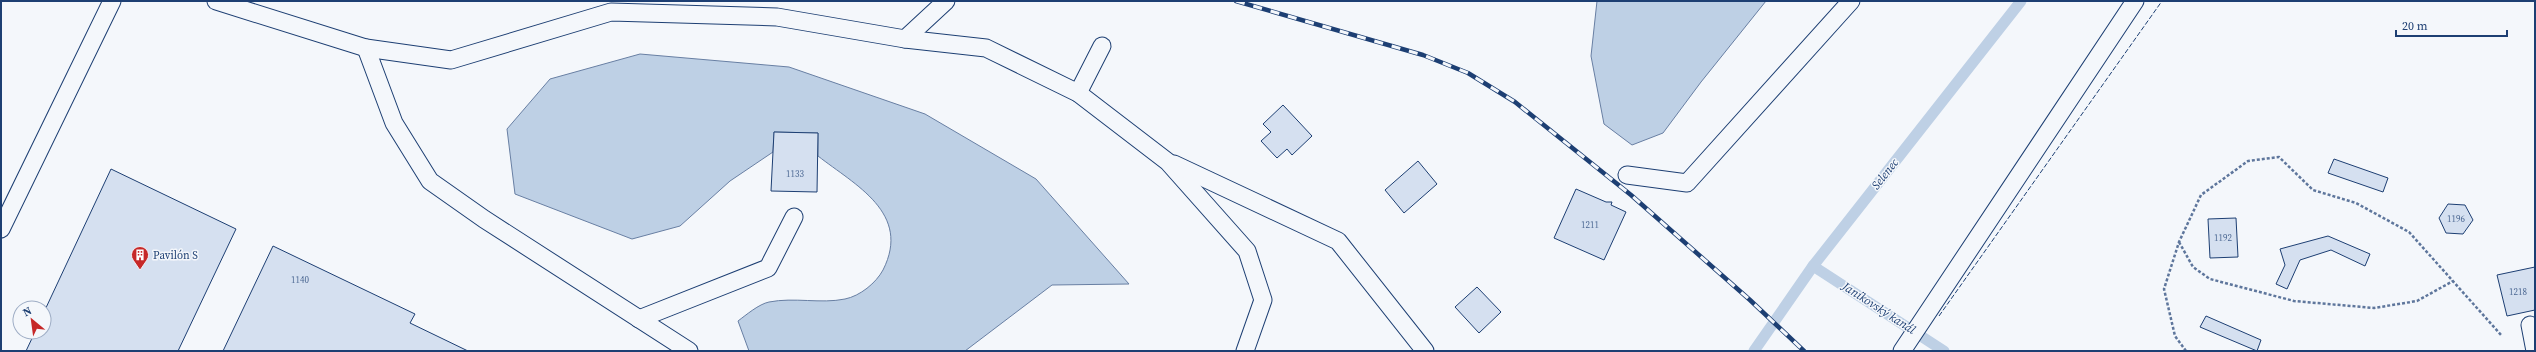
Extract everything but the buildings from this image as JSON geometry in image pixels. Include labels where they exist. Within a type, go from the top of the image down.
[{"type":"lane","points":[[1,229],[112,1]]},
{"type":"lane","points":[[216,1],[366,48],[451,60],[611,12],[778,17],[905,39],[986,48],[1078,93],[1168,162],[1247,251],[1263,300],[1245,351]]},
{"type":"lane","points":[[905,39],[946,1]]},
{"type":"lane","points":[[1627,175],[1687,183],[1851,1]]},
{"type":"lane","points":[[1902,351],[2135,1]]},
{"type":"lane","points":[[1078,93],[1102,46]]},
{"type":"lane","points":[[366,48],[394,123],[430,181],[484,220],[689,351]]},
{"type":"lane","points":[[1168,162],[1338,241],[1425,351]]},
{"type":"lane","points":[[639,319],[768,268],[794,217]]},
{"type":"lane","points":[[2530,326],[2535,351]]},
{"type":"path","points":[[2186,351],[2175,336],[2164,289],[2179,242],[2202,194],[2248,161],[2279,157],[2313,190],[2356,203],[2409,232],[2505,339]]},
{"type":"path","points":[[2179,242],[2194,267],[2210,279],[2294,301],[2374,308],[2417,301],[2452,281]]},
{"type":"water","points":[[1597,1],[1766,1],[1701,82],[1663,133],[1632,145],[1604,124],[1591,56]]},
{"type":"water","points":[[640,54],[789,67],[925,114],[1036,179],[1129,284],[1052,285],[965,351],[749,351],[738,321],[761,305],[778,301],[827,301],[845,299],[862,292],[872,284],[883,270],[890,250],[890,232],[885,217],[875,202],[862,190],[818,156],[818,133],[774,132],[773,152],[730,181],[680,226],[632,239],[515,194],[507,129],[550,79]]},
{"type":"waterway","name":"Selenec","points":[[1754,351],[1813,266],[2021,1]]},
{"type":"waterway","name":"Janíkovský kanál","points":[[1813,266],[1944,351]]},
{"type":"railway","points":[[1236,1],[1423,55],[1468,73],[1515,102],[1631,195],[1750,300],[1804,351]]},
{"type":"fence","points":[[1939,316],[2162,1]]},
{"type":"place","name":"Pavilón S","points":[[140,270]]}]
